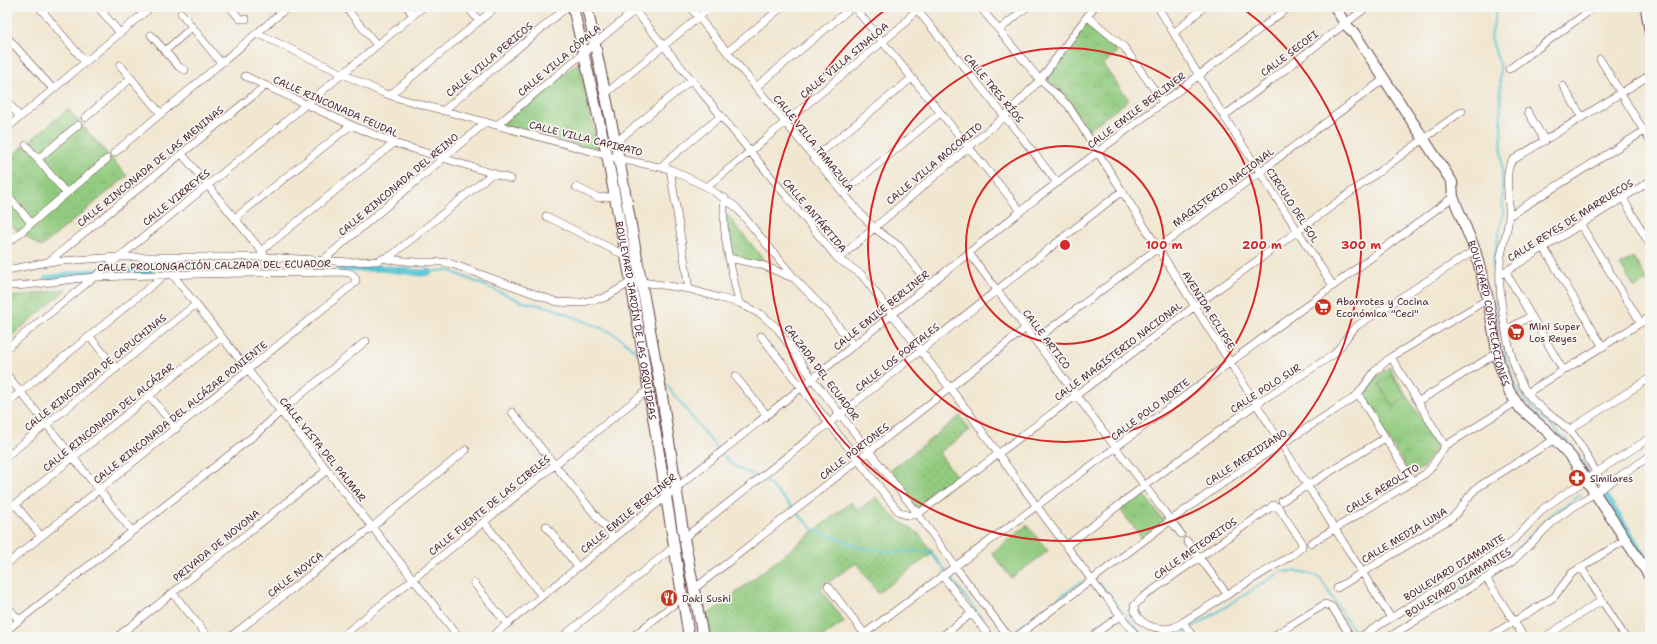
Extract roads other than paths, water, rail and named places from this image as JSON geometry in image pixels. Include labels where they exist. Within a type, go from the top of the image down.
[{"type":"street","points":[[39,7],[85,62]]},
{"type":"street","points":[[98,7],[120,33]]},
{"type":"street","points":[[7,128],[151,7]]},
{"type":"street","points":[[230,7],[240,19],[246,19]]},
{"type":"street","points":[[345,7],[377,45]]},
{"type":"street","points":[[407,7],[414,15]]},
{"type":"street","name":"CALLE VIRREYES","points":[[7,348],[267,137],[423,7]]},
{"type":"street","points":[[468,7],[479,21]]},
{"type":"street","points":[[390,95],[496,7]]},
{"type":"street","name":"CALLE VILLA PERICOS","points":[[443,110],[567,7]]},
{"type":"street","name":"BOULEVARD JARDÍN DE LAS ORQUÍDEAS","points":[[573,7],[607,155],[631,282],[689,637]]},
{"type":"street","name":"BOULEVARD JARDÍN DE LAS ORQUÍDEAS","points":[[587,7],[616,142],[642,282],[662,396],[675,488],[703,637]]},
{"type":"street","name":"CALLE VILLA TAMAZULA","points":[[690,7],[843,193],[874,228],[898,246],[929,285]]},
{"type":"street","points":[[605,94],[711,7]]},
{"type":"street","points":[[727,52],[782,7]]},
{"type":"street","points":[[756,87],[853,7],[1021,211]]},
{"type":"street","name":"AVENIDA ECLIPSE","points":[[980,7],[1040,80],[1068,105],[1391,618]]},
{"type":"street","points":[[999,30],[1027,7]]},
{"type":"street","name":"CALLE VILLA MOCORITO","points":[[838,259],[1004,117],[1040,80],[1094,7]]},
{"type":"street","name":"CIRCULO DEL SOL","points":[[1158,7],[1210,96],[1333,286]]},
{"type":"street","points":[[1174,33],[1204,7]]},
{"type":"street","name":"CALLE EMILE BERLINER","points":[[491,637],[1021,211],[1290,7]]},
{"type":"street","name":"BOULEVARD CONSTELACIONES","points":[[1335,7],[1348,22]]},
{"type":"street","name":"BOULEVARD CONSTELACIONES","points":[[1342,7],[1354,33],[1452,182],[1453,197],[1475,250],[1488,299],[1497,353],[1505,381],[1516,402],[1525,413],[1555,439],[1572,458],[1650,577]]},
{"type":"street","name":"CALLE SECOFI","points":[[1224,116],[1367,7]]},
{"type":"street","points":[[1509,69],[1595,7]]},
{"type":"street","points":[[1647,7],[1650,33]]},
{"type":"street","name":"CALLE VILLA SINALOA","points":[[707,187],[883,42],[904,24],[916,8]]},
{"type":"street","name":"CALLE TRES RÍOS","points":[[916,8],[1004,117],[1027,142],[1057,183]]},
{"type":"street","points":[[114,153],[257,33],[282,9]]},
{"type":"street","name":"CALLE VILLA CÓPALA","points":[[497,126],[595,44],[633,9]]},
{"type":"street","name":"CALLE ANTÁRTIDA","points":[[633,9],[838,259],[861,274],[950,389],[1091,580],[1121,615],[1137,637]]},
{"type":"street","points":[[181,13],[221,63]]},
{"type":"street","points":[[1088,16],[1124,47],[1163,102]]},
{"type":"street","points":[[164,51],[192,27]]},
{"type":"street","name":"CALLE VILLA CAPIRATO","points":[[257,33],[342,74],[390,95],[619,159],[670,169],[707,187],[736,207],[796,280],[826,311],[854,345]]},
{"type":"street","points":[[151,35],[179,67],[185,70]]},
{"type":"street","points":[[7,37],[53,90]]},
{"type":"street","points":[[1600,59],[1650,141]]},
{"type":"street","points":[[120,65],[161,114]]},
{"type":"street","name":"CALLE RINCONADA FEUDAL","points":[[245,76],[351,125],[394,143],[510,179]]},
{"type":"street","points":[[1528,112],[1545,141],[1650,76]]},
{"type":"street","points":[[85,118],[131,78]]},
{"type":"street","points":[[814,158],[912,78]]},
{"type":"street","name":"MAGISTERIO NACIONAL","points":[[1035,340],[1384,79]]},
{"type":"street","points":[[616,142],[691,80]]},
{"type":"street","name":"CALLE RINCONADA DE LAS MENINAS","points":[[48,262],[265,86]]},
{"type":"street","points":[[1563,86],[1582,117]]},
{"type":"street","points":[[7,101],[20,117]]},
{"type":"street","name":"CALLE MAGISTERIO NACIONAL","points":[[998,453],[1195,306],[1462,111]]},
{"type":"street","points":[[843,193],[940,113]]},
{"type":"street","points":[[661,167],[721,116]]},
{"type":"street","name":"CALLE RINCONADA DEL REINO","points":[[322,261],[486,122]]},
{"type":"street","points":[[38,159],[78,125]]},
{"type":"street","points":[[235,218],[351,125]]},
{"type":"street","points":[[1509,216],[1644,132]]},
{"type":"street","name":"BOULEVARD CONSTELACIONES","points":[[1545,141],[1513,160],[1508,168],[1509,216],[1500,262],[1503,273],[1506,330],[1515,367],[1527,393],[1542,409],[1569,430],[1588,456],[1604,486]]},
{"type":"street","points":[[182,154],[264,254],[394,143]]},
{"type":"street","points":[[26,145],[66,193]]},
{"type":"street","points":[[7,244],[107,159]]},
{"type":"street","points":[[670,169],[690,289]]},
{"type":"street","points":[[386,259],[493,173]]},
{"type":"street","name":"CALLE REYES DE MARRUECOS","points":[[1503,273],[1650,181]]},
{"type":"street","points":[[576,187],[598,198],[614,196]]},
{"type":"street","name":"CALLE LOS PORTALES","points":[[684,538],[1122,191]]},
{"type":"street","points":[[7,194],[31,223]]},
{"type":"street","name":"CALLE POLO NORTE","points":[[864,636],[942,575],[1453,197]]},
{"type":"street","points":[[725,198],[723,209],[724,229],[739,303]]},
{"type":"street","points":[[1623,198],[1650,243]]},
{"type":"street","points":[[546,216],[626,256]]},
{"type":"street","points":[[1581,225],[1641,323]]},
{"type":"street","points":[[1544,248],[1603,347]]},
{"type":"street","name":"CALLE POLO SUR","points":[[1066,546],[1144,486],[1256,404],[1332,355],[1338,350],[1350,331],[1358,325],[1475,250]]},
{"type":"street","name":"CALLE ARTICO","points":[[969,253],[1181,534]]},
{"type":"street","name":"CALLE PROLONGACIÓN CALZADA DEL ECUADOR","points":[[7,270],[48,262],[118,257],[264,254],[322,261],[377,261],[386,259]]},
{"type":"street","points":[[729,258],[762,265],[796,280]]},
{"type":"street","points":[[386,259],[415,262],[442,262],[452,264],[564,303],[578,303],[604,298],[631,282]]},
{"type":"street","name":"CALLE PROLONGACIÓN CALZADA DEL ECUADOR","points":[[7,286],[22,286],[96,275],[350,273]]},
{"type":"street","name":"CALLE RINCONADA DEL ALCÁZAR PONIENTE","points":[[7,564],[176,429],[354,283],[355,277],[350,273]]},
{"type":"street","points":[[1503,273],[1564,370]]},
{"type":"street","points":[[7,403],[169,274]]},
{"type":"street","name":"CALLE VISTA DEL PALMAR","points":[[169,274],[196,304],[459,637]]},
{"type":"street","name":"CALZADA DEL ECUADOR","points":[[631,282],[642,282],[690,289],[739,303],[762,315],[778,329],[812,378],[918,514],[1009,637]]},
{"type":"street","name":"CALLE MERIDIANO","points":[[1016,637],[1170,520],[1243,469],[1282,445],[1358,394],[1375,371],[1391,357],[1488,299]]},
{"type":"street","name":"CALLE RINCONADA DE CAPUCHINAS","points":[[7,456],[196,304]]},
{"type":"street","points":[[1506,330],[1531,316]]},
{"type":"street","points":[[1527,393],[1650,317]]},
{"type":"street","name":"CALLE PORTONES","points":[[694,589],[1026,328]]},
{"type":"street","points":[[90,336],[116,369]]},
{"type":"street","points":[[761,336],[898,511],[904,515],[910,516],[918,514],[998,453]]},
{"type":"street","name":"CALLE RINCONADA DEL ALCÁZAR","points":[[7,511],[222,338]]},
{"type":"street","points":[[7,630],[256,434],[280,412],[366,341]]},
{"type":"street","points":[[1419,401],[1497,353]]},
{"type":"street","points":[[1391,357],[1445,446]]},
{"type":"street","points":[[7,375],[132,531]]},
{"type":"street","points":[[735,376],[767,415]]},
{"type":"street","points":[[1569,430],[1650,378]]},
{"type":"street","name":"CALLE FUENTE DE LAS CIBELES","points":[[341,637],[649,389]]},
{"type":"street","points":[[1358,394],[1412,482]]},
{"type":"street","points":[[150,396],[176,429]]},
{"type":"street","name":"CALLE AEROLITO","points":[[1311,543],[1412,482],[1430,469],[1445,446],[1516,402]]},
{"type":"street","points":[[512,412],[614,538]]},
{"type":"street","points":[[1282,501],[1385,438]]},
{"type":"street","name":"BOULEVARD DIAMANTE","points":[[1360,637],[1508,545],[1544,508],[1650,438]]},
{"type":"street","name":"CALLE MEDIA LUNA","points":[[1337,588],[1450,519],[1457,514],[1470,494],[1478,487],[1555,439]]},
{"type":"street","name":"CALLE NOVCA","points":[[230,637],[372,527],[466,450]]},
{"type":"street","name":"BOULEVARD DIAMANTES","points":[[1389,637],[1486,578],[1520,555],[1557,518],[1650,456]]},
{"type":"street","name":"PRIVADA DE NOVONA","points":[[118,637],[327,470]]},
{"type":"street","points":[[15,504],[41,536]]},
{"type":"street","name":"CALLE METEORITOS","points":[[1184,624],[1168,628],[1148,626],[1136,615],[1134,606],[1143,597],[1199,557],[1270,508],[1276,506],[1302,542],[1302,547],[1292,555],[1227,594]]},
{"type":"street","points":[[484,522],[542,596]]},
{"type":"street","points":[[546,526],[578,567]]},
{"type":"street","points":[[1489,637],[1554,597],[1568,578],[1581,567],[1626,540]]},
{"type":"street","points":[[1187,541],[1227,594],[1184,624],[1192,635]]},
{"type":"street","points":[[563,637],[675,546]]},
{"type":"street","points":[[1581,567],[1625,637]]},
{"type":"street","points":[[942,575],[990,637]]},
{"type":"street","points":[[1486,578],[1524,637]]},
{"type":"street","points":[[474,583],[507,624]]},
{"type":"street","points":[[828,586],[864,636]]},
{"type":"street","points":[[173,592],[208,637]]},
{"type":"street","points":[[632,637],[682,597]]},
{"type":"street","points":[[1545,637],[1602,600]]},
{"type":"street","points":[[1272,637],[1325,604],[1332,607],[1351,637]]},
{"type":"street","points":[[7,606],[19,620]]},
{"type":"street","points":[[941,637],[972,613]]},
{"type":"street","points":[[1091,637],[1121,615]]},
{"type":"waterway","points":[[1497,7],[1491,37],[1500,67],[1503,215],[1493,262],[1493,279],[1506,361],[1523,399],[1569,443],[1590,472]]},
{"type":"waterway","points":[[340,269],[380,268],[421,273],[429,272]]},
{"type":"waterway","points":[[429,272],[448,270],[523,302],[549,307],[611,332],[640,355]]},
{"type":"waterway","points":[[47,279],[90,272],[150,272]]},
{"type":"waterway","points":[[664,382],[719,451]]},
{"type":"waterway","points":[[722,454],[734,466],[757,477]]},
{"type":"waterway","points":[[761,480],[768,483],[793,508]]},
{"type":"waterway","points":[[1382,637],[1510,556],[1552,514],[1581,495]]},
{"type":"waterway","points":[[1605,496],[1650,566]]},
{"type":"waterway","points":[[796,512],[815,531],[838,538],[858,547],[893,552],[927,551],[931,553],[946,571]]},
{"type":"waterway","points":[[1174,637],[1190,629],[1281,572],[1290,571],[1306,573],[1320,578],[1356,635]]},
{"type":"waterway","points":[[948,574],[996,637]]},
{"type":"waterway","points":[[1010,634],[1082,581]]},
{"type":"waterway","points":[[1100,584],[1145,637]]},
{"type":"place","name":"Abarrotes y Cocina Económica ''Ceci''","points":[[1323,307]]},
{"type":"place","name":"Mini Super Los Reyes","points":[[1516,332]]},
{"type":"place","name":"Similares","points":[[1577,478]]},
{"type":"place","name":"Daki Sushi","points":[[669,598]]}]
